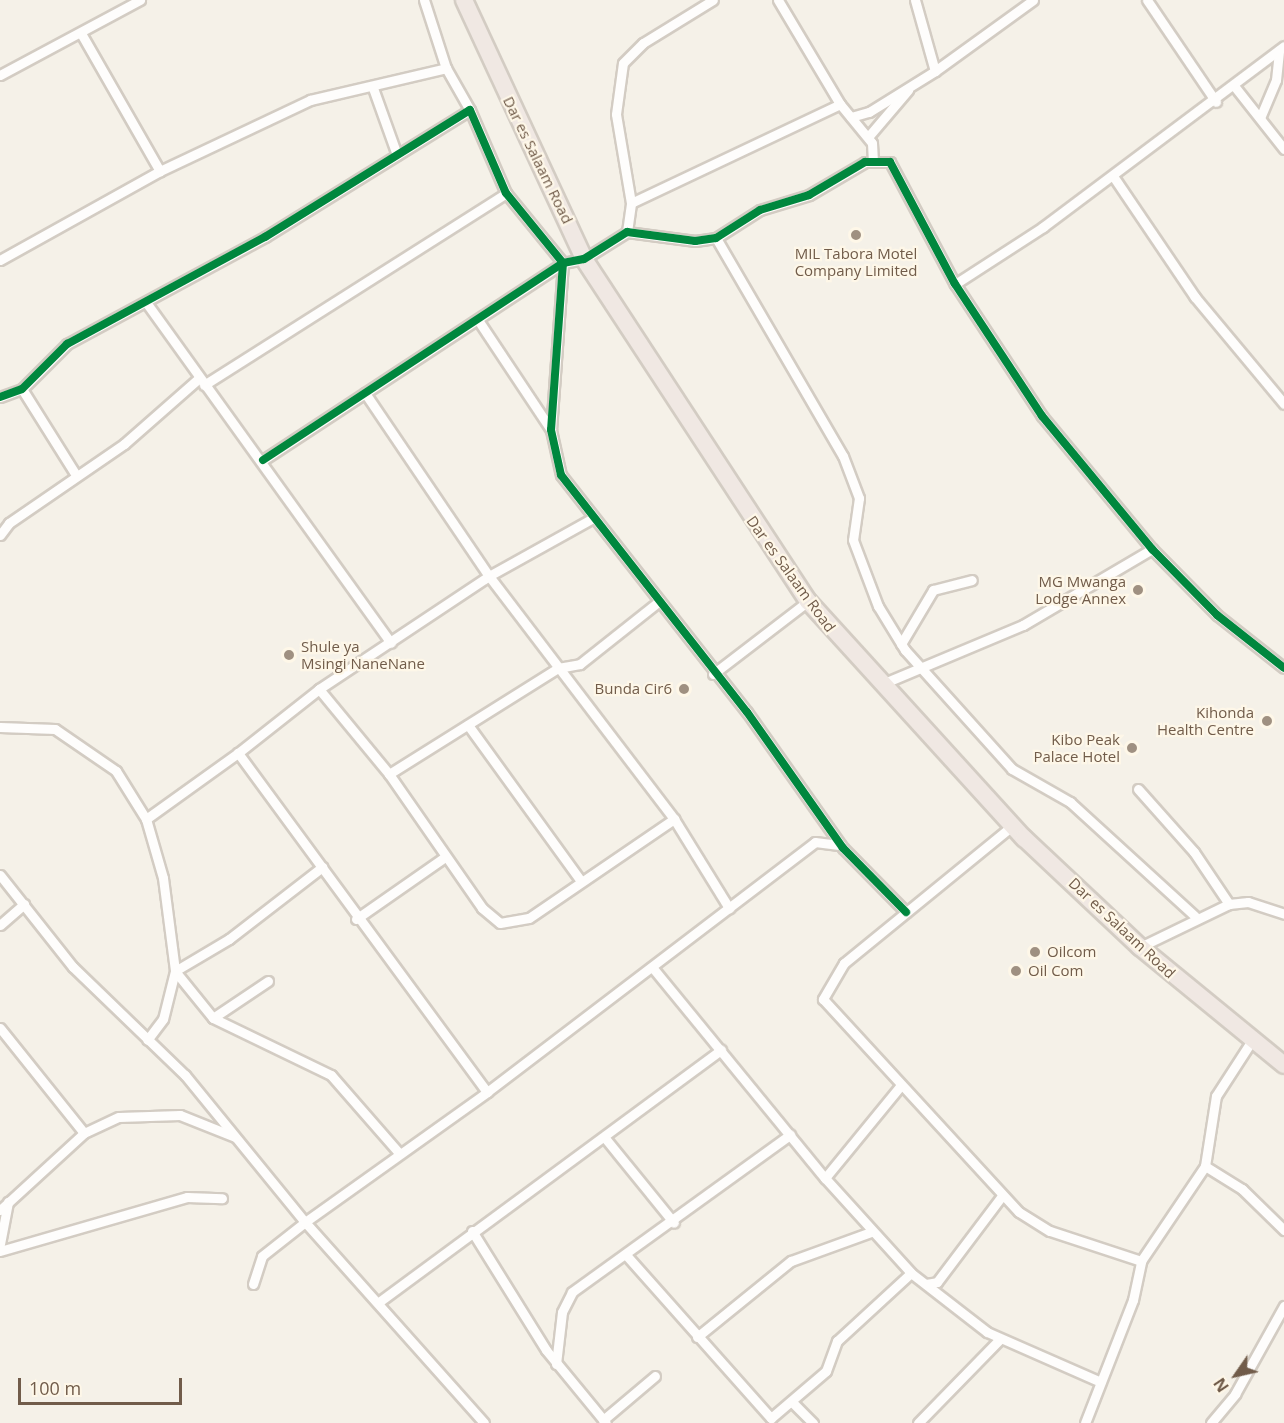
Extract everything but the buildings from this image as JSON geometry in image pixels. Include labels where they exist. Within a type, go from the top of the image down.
[{"type":"highway","name":"Dar es Salaam Road","points":[[464,0],[584,259],[808,602],[880,685],[1012,826],[1140,947],[1251,1042],[1284,1065]]},
{"type":"street","points":[[424,0],[446,68],[470,110],[506,193],[563,263],[551,430],[556,466],[657,603],[713,674],[747,712],[841,844],[906,912]]},
{"type":"street","points":[[627,232],[632,203],[616,114],[623,63],[643,43],[713,0]]},
{"type":"street","points":[[778,0],[840,104],[868,137],[873,162]]},
{"type":"street","points":[[915,0],[935,71]]},
{"type":"street","points":[[851,117],[869,112],[919,77],[935,71],[1033,0]]},
{"type":"street","points":[[1147,0],[1216,102]]},
{"type":"street","points":[[1,72],[82,35],[138,1]]},
{"type":"street","points":[[82,35],[160,171]]},
{"type":"street","points":[[955,284],[1216,102],[1282,48]]},
{"type":"street","points":[[1260,118],[1276,80],[1282,48]]},
{"type":"street","points":[[0,260],[160,171],[291,107],[346,90],[373,88],[446,68]]},
{"type":"street","points":[[868,137],[919,77]]},
{"type":"street","points":[[1235,87],[1284,149]]},
{"type":"street","points":[[373,88],[397,154]]},
{"type":"street","points":[[632,203],[840,104]]},
{"type":"street","points":[[0,397],[22,390],[67,344],[108,320],[148,305],[470,110]]},
{"type":"street","points":[[263,460],[365,393],[480,323],[563,263],[584,259],[627,232],[695,241],[716,238],[760,210],[809,195],[873,162],[890,162],[955,284],[1042,416],[1152,549],[1217,615],[1284,668]]},
{"type":"street","points":[[1113,176],[1195,297],[1284,404]]},
{"type":"street","points":[[0,535],[76,475],[124,444],[202,382],[506,193]]},
{"type":"street","points":[[716,238],[843,456],[859,498],[853,540],[878,606],[901,644],[919,668],[1012,769],[1070,802],[1196,916]]},
{"type":"street","points":[[148,305],[202,382],[263,460],[391,643]]},
{"type":"street","points":[[480,323],[551,430]]},
{"type":"street","points":[[22,390],[76,475]]},
{"type":"street","points":[[365,393],[489,576],[674,819],[729,908]]},
{"type":"street","points":[[146,819],[238,753],[319,689],[489,576],[593,518]]},
{"type":"street","points":[[880,685],[1023,625],[1152,549]]},
{"type":"street","points":[[901,644],[926,597],[940,587],[972,580]]},
{"type":"street","points":[[713,674],[808,602]]},
{"type":"street","points":[[388,774],[558,668],[580,664],[657,603]]},
{"type":"street","points":[[319,689],[388,774],[482,908],[508,925],[530,918],[580,881],[674,819]]},
{"type":"street","points":[[468,725],[580,881]]},
{"type":"street","points":[[0,727],[55,729],[116,771],[146,819],[163,878],[175,971],[163,1019],[147,1040]]},
{"type":"street","points":[[238,753],[322,867],[356,919],[487,1092]]},
{"type":"street","points":[[1138,789],[1194,852],[1229,904]]},
{"type":"street","points":[[1012,826],[844,963],[823,999],[1001,1197],[1050,1231],[1141,1261]]},
{"type":"street","points":[[253,1284],[262,1256],[305,1222],[487,1092],[815,843],[841,844]]},
{"type":"street","points":[[356,919],[445,857]]},
{"type":"street","points":[[175,971],[229,939],[322,867]]},
{"type":"street","points":[[0,875],[73,967],[147,1040],[237,1137],[305,1222],[379,1302],[484,1423]]},
{"type":"street","points":[[1140,947],[1196,916],[1229,904],[1248,902],[1284,914]]},
{"type":"street","points":[[0,925],[24,904]]},
{"type":"street","points":[[652,967],[825,1178],[871,1232],[911,1273],[1000,1339],[1101,1382]]},
{"type":"street","points":[[175,971],[213,1018],[331,1075],[399,1153]]},
{"type":"street","points":[[213,1018],[268,981]]},
{"type":"street","points":[[0,1028],[84,1133]]},
{"type":"street","points":[[1085,1423],[1133,1300],[1141,1261],[1205,1166],[1216,1096],[1251,1042]]},
{"type":"street","points":[[379,1302],[472,1231],[605,1138],[721,1050]]},
{"type":"street","points":[[825,1178],[901,1085]]},
{"type":"street","points":[[0,1210],[84,1133],[119,1117],[160,1113],[189,1117],[237,1137]]},
{"type":"street","points":[[556,1364],[568,1297],[581,1283],[627,1256],[674,1223],[790,1135]]},
{"type":"street","points":[[605,1138],[674,1223]]},
{"type":"street","points":[[1205,1166],[1242,1190],[1284,1230]]},
{"type":"street","points":[[0,1251],[187,1197],[222,1198]]},
{"type":"street","points":[[926,1284],[938,1282],[1001,1197]]},
{"type":"street","points":[[0,1244],[9,1202]]},
{"type":"street","points":[[472,1231],[556,1364],[605,1422],[655,1376]]},
{"type":"street","points":[[697,1337],[791,1261],[871,1232]]},
{"type":"street","points":[[627,1256],[765,1417],[794,1404],[826,1371],[837,1341],[911,1273]]},
{"type":"street","points":[[1211,1423],[1235,1394],[1284,1306]]},
{"type":"street","points":[[918,1423],[1000,1339]]},
{"type":"street","points":[[794,1404],[813,1423]]},
{"type":"cycle path","points":[[0,397],[22,389],[67,344],[265,237],[470,110],[506,193],[563,263],[551,430],[561,475],[747,712],[843,848],[906,912]]},
{"type":"cycle path","points":[[263,460],[563,263],[584,259],[627,232],[695,241],[716,238],[760,210],[809,195],[865,162],[890,162],[955,284],[1042,416],[1152,549],[1217,615],[1284,668]]},
{"type":"place","name":"MIL Tabora Motel Company Limited","points":[[856,235]]},
{"type":"place","name":"MG Mwanga Lodge Annex","points":[[1138,590]]},
{"type":"place","name":"Shule ya Msingi NaneNane","points":[[289,655]]},
{"type":"place","name":"Bunda Cir6","points":[[684,689]]},
{"type":"place","name":"Kihonda Health Centre","points":[[1267,721]]},
{"type":"place","name":"Kibo Peak Palace Hotel","points":[[1132,748]]},
{"type":"place","name":"Oilcom","points":[[1035,952]]},
{"type":"place","name":"Oil Com","points":[[1016,971]]}]
